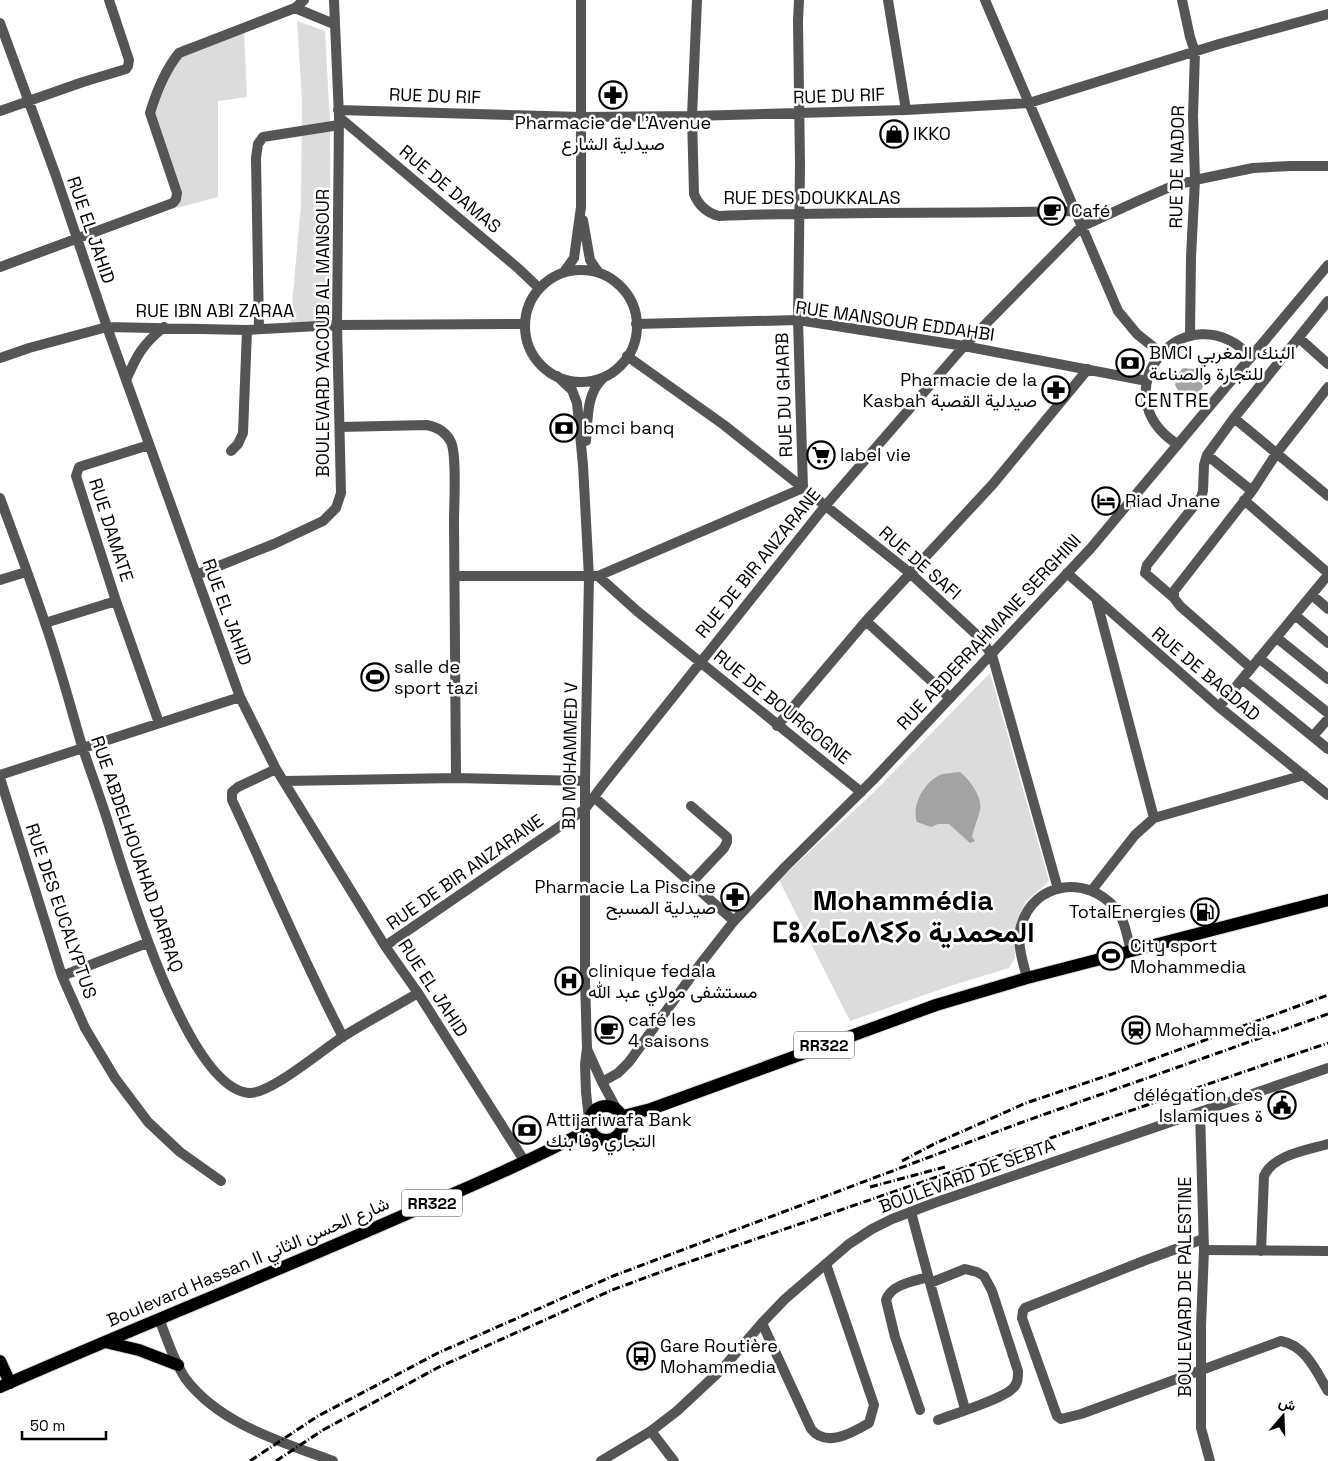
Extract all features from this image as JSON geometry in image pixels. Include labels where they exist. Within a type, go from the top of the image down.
[{"type":"main road","name":"RR322","points":[[590,1124],[591,1114],[600,1107],[605,1106],[619,1112],[651,1109],[936,1005],[1027,978],[1328,900]]},
{"type":"main road","points":[[590,1124],[598,1138],[610,1140],[616,1138],[623,1128],[619,1112]]},
{"type":"main road","name":"Boulevard Hassan II شارع الحسن الثاني","points":[[5,1385],[303,1260],[526,1162],[590,1124]]},
{"type":"main road","points":[[105,1342],[139,1350],[178,1365]]},
{"type":"main road","points":[[0,1361],[5,1385]]},
{"type":"street","points":[[0,111],[126,69],[129,60],[109,0]]},
{"type":"street","points":[[0,267],[173,203],[177,193],[150,113],[172,62],[179,53],[295,8],[304,0]]},
{"type":"street","name":"BOULEVARD YACOUB AL MANSOUR","points":[[196,575],[274,544],[323,521],[333,512],[338,503],[340,492],[337,325],[339,117],[334,0]]},
{"type":"street","points":[[564,272],[574,258],[581,206],[581,0]]},
{"type":"street","name":"RUE DES DOUKKALAS","points":[[697,0],[692,116],[694,194],[703,209],[719,216],[799,213],[958,214],[1075,211]]},
{"type":"street","name":"RUE DU GHARB","points":[[799,0],[798,320],[803,488]]},
{"type":"street","points":[[888,0],[906,110]]},
{"type":"street","points":[[985,0],[1118,311],[1137,334],[1161,353]]},
{"type":"street","name":"RUE DE NADOR","points":[[1182,0],[1195,52],[1195,180],[1190,336]]},
{"type":"street","points":[[295,8],[334,24]]},
{"type":"street","name":"RUE DU RIF","points":[[259,329],[256,158],[258,144],[263,137],[339,117],[692,116],[906,110],[1029,103],[1195,52],[1328,14]]},
{"type":"street","name":"RUE EL JAHID","points":[[0,23],[29,100],[106,327],[240,697],[276,769],[385,946],[418,993],[526,1162]]},
{"type":"street","name":"RUE DE DAMAS","points":[[339,117],[520,269],[539,288]]},
{"type":"street","name":"RUE DE BIR ANZARANE","points":[[385,946],[585,809],[700,661],[826,505],[964,346],[1081,228],[1170,187],[1195,180],[1253,168],[1328,166]]},
{"type":"street","points":[[581,206],[590,260],[599,273]]},
{"type":"street","points":[[1177,444],[1160,431],[1149,413],[1146,402],[1147,381],[1152,366],[1161,353],[1169,345],[1190,336],[1213,335],[1224,338],[1243,349],[1251,357],[1328,265]]},
{"type":"street","points":[[582,270],[599,273],[611,279],[625,293],[634,310],[636,324],[634,340],[627,356],[617,368],[604,376],[588,381],[573,381],[557,376],[544,367],[533,355],[526,340],[524,324],[529,304],[539,288],[564,272],[582,270]]},
{"type":"street","points":[[1251,668],[1180,606],[1145,571],[1148,562],[1201,497],[1207,455],[1234,418],[1328,301]]},
{"type":"street","name":"RUE MANSOUR EDDAHBI","points":[[636,324],[798,320],[964,346],[1147,381]]},
{"type":"street","name":"RUE IBN ABI ZARAA","points":[[0,358],[106,327],[247,330],[337,325],[524,324]]},
{"type":"street","points":[[126,380],[148,340],[164,328]]},
{"type":"street","points":[[231,451],[238,444],[243,433],[247,330]]},
{"type":"street","points":[[1298,338],[1328,364]]},
{"type":"street","name":"RUE DE SAFI","points":[[627,356],[724,425],[826,505],[910,573],[979,637],[992,655],[1058,888]]},
{"type":"street","name":"RUE ABDERRAHMANE SERGHINI","points":[[602,1082],[618,1073],[629,1062],[734,921],[861,792],[1091,548],[1251,357]]},
{"type":"street","points":[[777,726],[866,621],[994,484],[1088,369]]},
{"type":"street","name":"BD MOHAMMED V","points":[[557,376],[567,384],[576,396],[594,577],[585,781],[587,1048],[585,1078],[590,1124]]},
{"type":"street","name":"BD MOHAMMED V","points":[[583,465],[591,395],[596,384],[604,376]]},
{"type":"street","points":[[1174,598],[1174,591],[1183,578],[1252,491],[1276,454],[1328,387]]},
{"type":"street","points":[[1234,418],[1328,496]]},
{"type":"street","points":[[340,428],[432,426],[441,430],[453,448],[456,576],[456,778]]},
{"type":"street","name":"RUE DAMATE","points":[[45,623],[116,601],[76,476],[77,471],[79,467],[149,445]]},
{"type":"street","points":[[1207,455],[1252,491]]},
{"type":"street","points":[[456,576],[594,577],[803,488]]},
{"type":"street","name":"RUE ABDELHOUAHAD DARRAQ","points":[[0,498],[45,623],[83,749],[147,943],[169,994],[198,1048],[223,1080],[235,1088],[250,1093],[281,1081],[343,1037],[418,993]]},
{"type":"street","points":[[1244,500],[1326,572]]},
{"type":"street","points":[[1219,707],[1312,595],[1326,572],[1328,559]]},
{"type":"street","points":[[0,580],[26,572]]},
{"type":"street","name":"RUE DE BAGDAD","points":[[1067,573],[1097,602],[1219,707],[1328,795]]},
{"type":"street","name":"RUE DE BOURGOGNE","points":[[594,577],[861,792]]},
{"type":"street","points":[[1312,595],[1328,609]]},
{"type":"street","points":[[116,601],[159,722]]},
{"type":"street","points":[[1097,602],[1154,818]]},
{"type":"street","points":[[1295,615],[1328,643]]},
{"type":"street","points":[[866,621],[950,698]]},
{"type":"street","points":[[1277,638],[1328,679]]},
{"type":"street","points":[[1259,658],[1328,713]]},
{"type":"street","points":[[1242,679],[1328,749]]},
{"type":"street","points":[[0,777],[159,722],[240,697]]},
{"type":"street","points":[[1313,736],[1328,719]]},
{"type":"street","points":[[276,769],[238,787],[232,792],[232,800],[319,990],[343,1037]]},
{"type":"street","points":[[1092,890],[1135,835],[1154,818],[1304,775]]},
{"type":"street","name":"RUE DES EUCALYPTUS","points":[[0,777],[62,976],[85,1028],[130,1100],[157,1131],[180,1152],[221,1181]]},
{"type":"street","points":[[285,781],[456,778],[585,781]]},
{"type":"street","points":[[594,797],[734,921]]},
{"type":"street","points":[[691,806],[727,837],[727,842],[724,848],[691,883]]},
{"type":"street","points":[[1027,978],[1019,936],[1021,926],[1025,915],[1033,904],[1041,897],[1058,888],[1082,887],[1101,895],[1116,909],[1121,917],[1132,951]]},
{"type":"street","points":[[62,976],[147,943]]},
{"type":"street","name":"BD MOHAMMED V","points":[[587,1048],[602,1082],[619,1112]]},
{"type":"street","name":"BOULEVARD DE SEBTA","points":[[601,1461],[651,1431],[684,1405],[722,1370],[785,1299],[849,1244],[892,1218],[1328,1068]]},
{"type":"street","name":"BOULEVARD DE PALESTINE","points":[[1200,1112],[1204,1245],[1201,1326],[1201,1428],[1210,1461]]},
{"type":"street","points":[[1261,1251],[1264,1176],[1269,1167],[1280,1160],[1328,1144]]},
{"type":"street","points":[[911,1212],[965,1410]]},
{"type":"street","points":[[1328,1251],[1261,1251],[1204,1245],[1146,1260],[1025,1308],[1022,1318],[1053,1409],[1057,1416],[1062,1419],[1081,1414],[1281,1341],[1298,1348],[1304,1354],[1328,1391]]},
{"type":"street","points":[[762,1323],[815,1434],[827,1438],[844,1436],[869,1423],[874,1405],[826,1264]]},
{"type":"street","points":[[920,1410],[896,1336],[886,1300],[888,1295],[896,1288],[965,1269],[978,1272],[984,1276],[992,1291],[1018,1371],[1018,1379],[1012,1390],[1005,1394],[938,1420]]},
{"type":"street","points":[[159,1319],[178,1365],[198,1393],[228,1416],[266,1435],[333,1461]]},
{"type":"street","points":[[651,1431],[674,1461]]},
{"type":"shaded area","points":[[297,21],[325,31],[330,122],[331,322],[290,327],[301,205],[302,100]]},
{"type":"shaded area","points":[[244,31],[247,97],[218,101],[218,197],[177,208],[149,120],[182,45]]},
{"type":"shaded area","points":[[1183,368],[1195,369],[1202,376],[1203,387],[1196,396],[1184,395],[1175,385],[1178,374]]},
{"type":"shaded area","points":[[990,673],[1049,881],[1025,902],[1014,934],[1015,958],[1009,968],[950,986],[850,1021],[779,880],[874,792]]},
{"type":"shaded area","points":[[960,772],[974,789],[980,805],[972,837],[975,841],[970,843],[949,824],[938,824],[931,827],[917,822],[916,816],[917,802],[920,795],[934,778],[947,773]]},
{"type":"railway","points":[[902,1161],[934,1144],[1026,1103],[1118,1072],[1328,995]]},
{"type":"railway","points":[[250,1461],[318,1416],[438,1353],[613,1276],[1020,1123],[1328,1014]]},
{"type":"railway","points":[[276,1461],[323,1430],[437,1368],[612,1290],[1328,1043]]},
{"type":"railway","points":[[870,1187],[945,1167]]},
{"type":"place","name":"Pharmacie de L'Avenue صيدلية الشارع","points":[[613,95]]},
{"type":"place","name":"IKKO","points":[[894,134]]},
{"type":"place","name":"Café","points":[[1052,211]]},
{"type":"place","name":"BMCI البنك المغربي للتجارة والصناعة","points":[[1130,363]]},
{"type":"place","name":"Pharmacie de la Kasbah صيدلية القصبة","points":[[1056,390]]},
{"type":"place","name":"bmci banq","points":[[564,428]]},
{"type":"place","name":"label vie","points":[[821,455]]},
{"type":"place","name":"Riad Jnane","points":[[1106,501]]},
{"type":"place","name":"salle de sport tazi","points":[[375,677]]},
{"type":"place","name":"Pharmacie La Piscine صيدلية المسبح","points":[[735,897]]},
{"type":"place","name":"TotalEnergies","points":[[1205,912]]},
{"type":"place","name":"City sport Mohammedia","points":[[1111,956]]},
{"type":"place","name":"clinique fedala مستشفى مولاي عبد الله","points":[[569,981]]},
{"type":"place","name":"café les 4 saisons","points":[[609,1030]]},
{"type":"place","name":"Mohammedia","points":[[1136,1030]]},
{"type":"place","name":"délégation des Islamiques ة","points":[[1282,1105]]},
{"type":"place","name":"Attijariwafa Bank التجاري وفا بنك","points":[[527,1130]]},
{"type":"place","name":"Gare Routière Mohammedia","points":[[641,1356]]},
{"type":"district","name":"CENTRE","points":[[1172,400]]},
{"type":"district","name":"Mohammédia ⵎⵓⵃⴰⵎⴰⴷⵉⵢⴰ المحمدية","points":[[903,916]]}]
